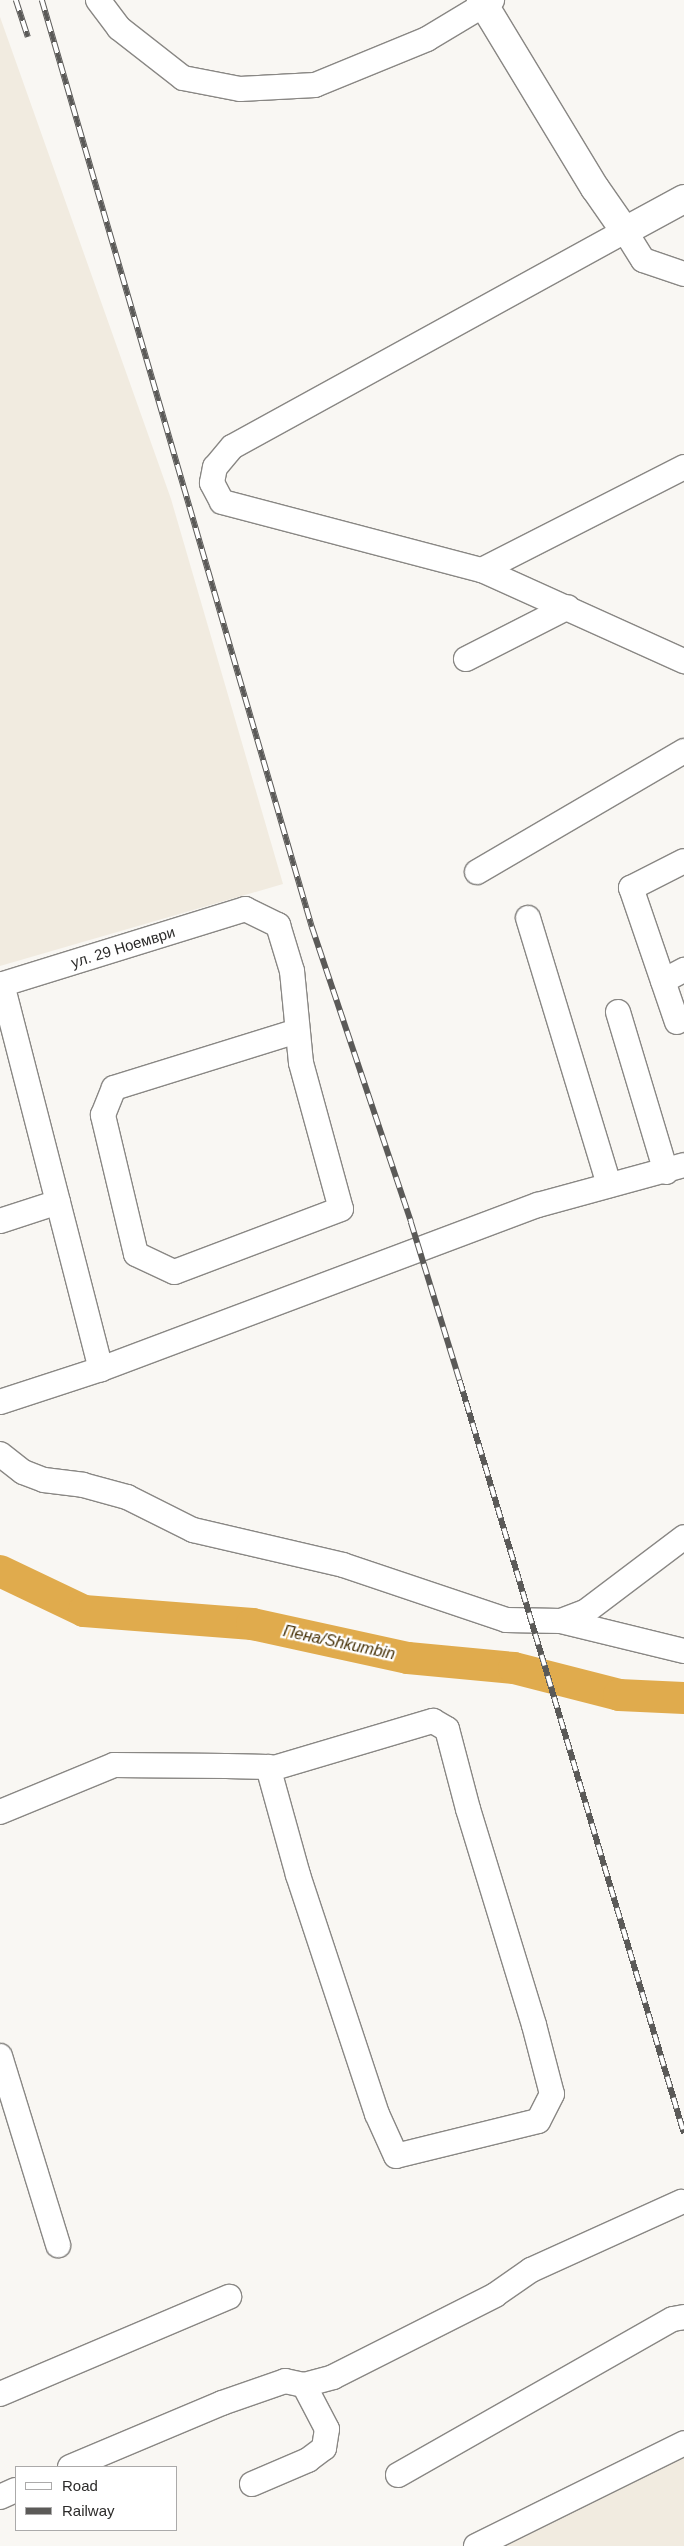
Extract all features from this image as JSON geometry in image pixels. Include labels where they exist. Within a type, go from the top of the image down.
[{"type":"main road","points":[[486,2],[595,188],[625,231],[684,199]]},
{"type":"street","points":[[98,0],[119,28],[184,78],[240,90],[315,85],[427,39],[486,2]]},
{"type":"street","points":[[679,268],[643,260],[625,231],[232,448],[215,467],[212,483],[222,502],[482,570],[680,655]]},
{"type":"street","points":[[482,570],[684,467]]},
{"type":"street","points":[[466,659],[568,608]]},
{"type":"street","points":[[477,872],[684,751]]},
{"type":"street","points":[[677,1022],[631,888],[684,861]]},
{"type":"street","name":"ул. 29 Ноември","points":[[1,984],[245,909],[278,925],[292,971],[297,1031]]},
{"type":"street","points":[[528,918],[610,1185]]},
{"type":"street","points":[[662,981],[684,970]]},
{"type":"street","points":[[1,984],[101,1369]]},
{"type":"street","points":[[0,1402],[101,1369],[538,1205],[675,1168],[618,1012]]},
{"type":"street","points":[[297,1031],[301,1064],[341,1209],[174,1272],[136,1254],[103,1115],[114,1088],[297,1031]]},
{"type":"street","points":[[0,1221],[58,1202]]},
{"type":"street","points":[[0,1454],[23,1472],[44,1480],[83,1485],[128,1497],[202,1533],[343,1565],[506,1620],[561,1621],[684,1651]]},
{"type":"street","points":[[561,1621],[585,1612],[684,1537]]},
{"type":"street","points":[[0,1812],[114,1766],[268,1768],[434,1721],[447,1729],[552,2094],[538,2121],[396,2156],[377,2114],[301,1884],[268,1768]]},
{"type":"street","points":[[0,2056],[58,2245]]},
{"type":"street","points":[[72,2466],[222,2402],[285,2381],[304,2385],[333,2377],[495,2295],[531,2270],[681,2202]]},
{"type":"street","points":[[0,2394],[230,2297]]},
{"type":"street","points":[[398,2475],[673,2319],[684,2317]]},
{"type":"street","points":[[252,2484],[308,2460],[324,2448],[327,2429],[304,2385]]},
{"type":"street","points":[[476,2546],[684,2443]]},
{"type":"street","points":[[0,2497],[15,2490]]},
{"type":"shaded area","points":[[0,17],[171,499],[283,884],[0,966]]},
{"type":"shaded area","points":[[684,2445],[684,2546],[490,2546]]},
{"type":"waterway","name":"Пена/Shkumbin","points":[[0,1571],[84,1611],[252,1624],[408,1658],[514,1668],[619,1695],[684,1698]]},
{"type":"railway","points":[[16,0],[28,37]]},
{"type":"railway","points":[[42,0],[312,927],[411,1222],[684,2133]]}]
